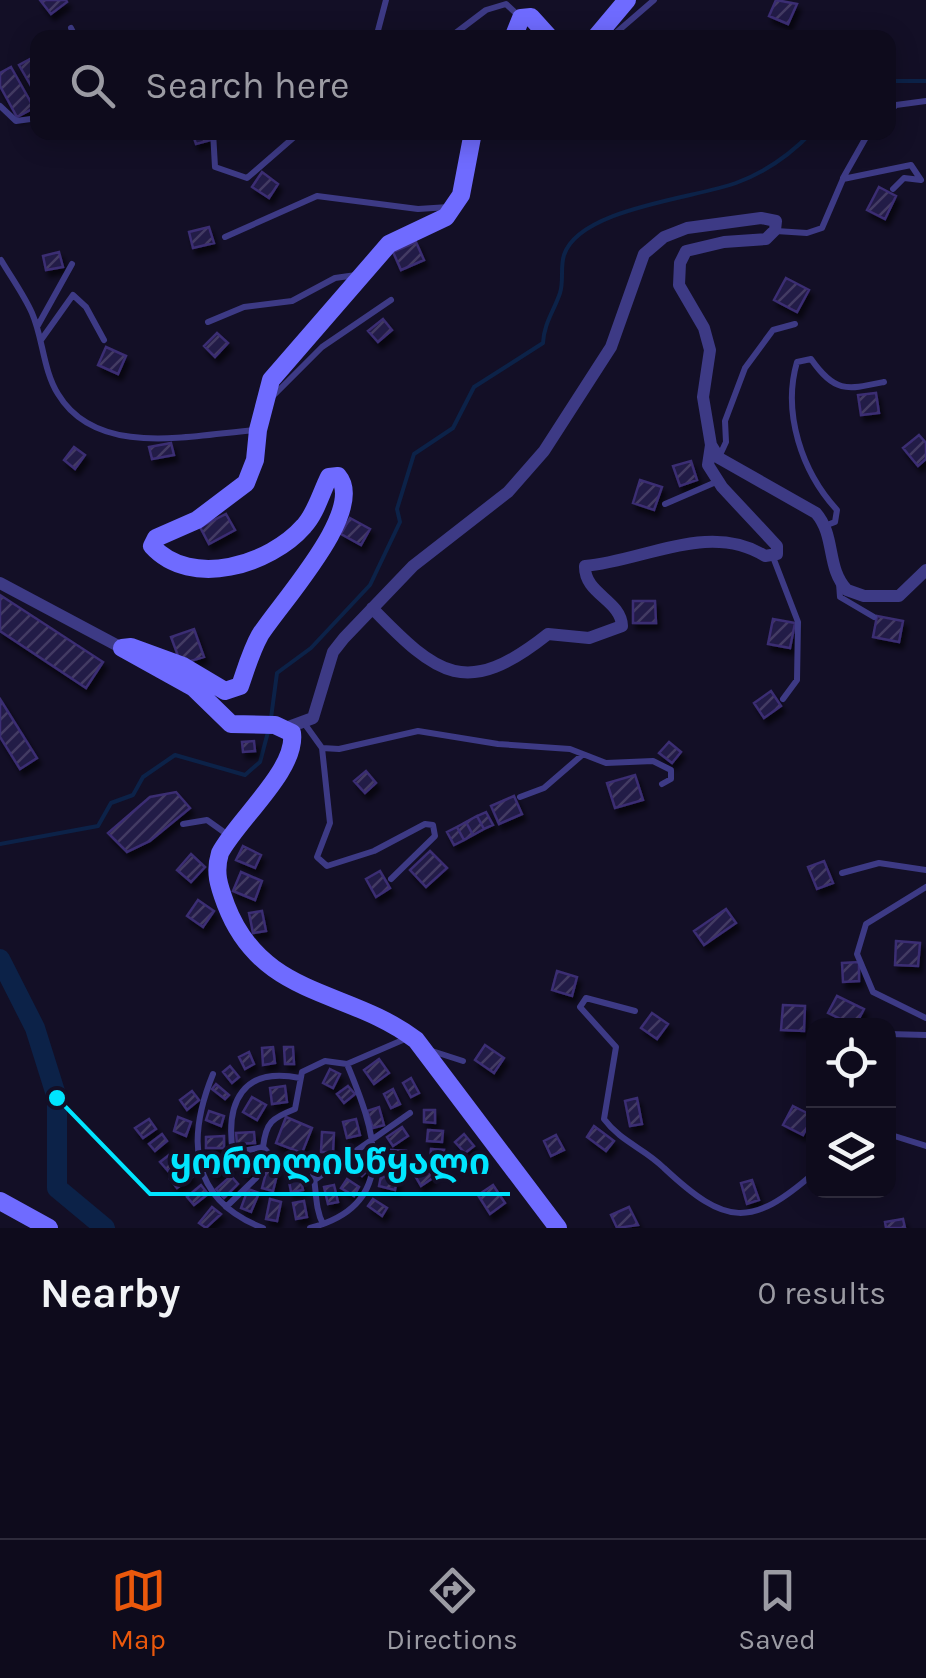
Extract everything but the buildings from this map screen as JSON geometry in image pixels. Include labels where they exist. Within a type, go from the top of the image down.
[{"type":"street","points":[[602,30],[627,0]]},
{"type":"street","points":[[516,30],[521,18],[531,17],[543,30]]},
{"type":"street","points":[[122,648],[130,646],[183,666],[226,691],[240,686],[257,641],[287,593],[332,536],[348,494],[344,483],[338,476],[329,477],[302,529],[232,568],[196,568],[161,556],[152,546],[156,538],[216,508],[246,482],[256,460],[258,430],[271,380],[290,352],[388,244],[431,226],[454,206],[466,178],[472,140]]},
{"type":"street","points":[[0,583],[194,688],[231,724],[283,725],[319,707],[333,652],[372,608],[413,566],[530,470],[611,347],[644,254],[664,237],[687,228],[771,218],[776,221],[775,230],[766,239],[724,242],[686,251],[680,264],[679,285],[704,328],[710,350],[703,397],[715,452],[708,465],[717,481],[777,546],[773,557],[750,547],[700,540],[585,566],[588,582],[619,611],[622,626],[589,638],[548,634],[519,658],[495,670],[464,672],[430,662],[372,608]]},
{"type":"street","points":[[715,452],[796,500],[827,525],[839,582],[864,596],[899,596],[926,570]]},
{"type":"street","points":[[283,725],[293,740],[282,767],[229,836],[215,868],[232,921],[255,953],[289,981],[390,1023],[416,1042],[558,1228]]},
{"type":"street","points":[[0,1201],[50,1228]]},
{"type":"lane","points":[[378,30],[386,0]]},
{"type":"lane","points":[[619,30],[654,0]]},
{"type":"lane","points":[[460,30],[486,10],[506,4],[521,18]]},
{"type":"lane","points":[[896,105],[926,101]]},
{"type":"lane","points":[[0,106],[16,121],[30,119]]},
{"type":"lane","points":[[213,140],[214,167],[247,178],[291,140]]},
{"type":"lane","points":[[775,230],[807,232],[822,228],[865,140]]},
{"type":"lane","points":[[843,179],[911,164],[921,180],[904,178],[893,189]]},
{"type":"lane","points":[[225,237],[317,196],[418,209],[454,206]]},
{"type":"lane","points":[[1,260],[36,328],[57,393],[86,426],[117,436],[158,437],[258,430]]},
{"type":"lane","points":[[36,328],[72,264]]},
{"type":"lane","points":[[208,322],[244,307],[292,301],[335,278],[362,274]]},
{"type":"lane","points":[[41,341],[59,308],[73,295],[86,307],[104,340]]},
{"type":"lane","points":[[264,406],[322,347],[391,300]]},
{"type":"lane","points":[[715,452],[726,442],[724,420],[746,368],[773,330],[795,324]]},
{"type":"lane","points":[[827,525],[835,522],[836,510],[813,483],[794,424],[798,362],[811,359],[834,385],[852,388],[884,382]]},
{"type":"lane","points":[[666,504],[717,481]]},
{"type":"lane","points":[[773,557],[798,622],[797,680],[783,699]]},
{"type":"lane","points":[[839,582],[840,597],[874,617]]},
{"type":"lane","points":[[283,725],[322,748],[339,749],[418,731],[498,744],[570,749],[606,763],[652,761],[671,770],[671,780],[662,784]]},
{"type":"lane","points":[[322,748],[330,823],[317,857],[327,866],[374,851],[424,824],[434,825],[435,836],[390,879]]},
{"type":"lane","points":[[520,797],[544,788],[581,756]]},
{"type":"lane","points":[[183,824],[207,820],[229,836]]},
{"type":"lane","points":[[842,874],[879,863],[926,870]]},
{"type":"lane","points":[[926,887],[866,924],[857,954],[873,992],[926,1018]]},
{"type":"lane","points":[[635,1011],[586,998],[580,1007],[616,1047],[604,1119],[619,1139],[661,1164],[692,1198],[737,1222],[764,1220],[788,1204],[806,1183]]},
{"type":"lane","points":[[896,1034],[926,1035]]},
{"type":"lane","points":[[263,1147],[266,1127],[274,1117],[296,1110],[302,1072],[325,1061],[346,1064],[416,1042],[463,1061]]},
{"type":"lane","points":[[310,1228],[338,1221],[362,1196],[374,1172],[372,1137],[346,1064]]},
{"type":"lane","points":[[263,1147],[233,1154],[232,1106],[244,1088],[277,1073],[300,1078]]},
{"type":"lane","points":[[213,1074],[198,1109],[196,1139],[201,1170],[226,1207],[238,1218],[264,1228]]},
{"type":"lane","points":[[316,1178],[410,1113]]},
{"type":"lane","points":[[896,1137],[926,1146]]},
{"type":"lane","points":[[263,1147],[271,1156],[296,1164],[310,1162],[316,1178],[316,1211],[324,1224]]},
{"type":"lane","points":[[226,1207],[256,1178],[271,1156]]},
{"type":"waterway","points":[[896,81],[926,81]]},
{"type":"waterway","points":[[271,718],[277,673],[311,648],[370,585],[400,522],[397,509],[414,454],[453,428],[474,387],[543,343],[561,288],[564,255],[574,239],[614,216],[747,179],[777,162],[804,140]]},
{"type":"waterway","points":[[0,844],[98,826],[111,803],[133,795],[143,777],[175,755],[245,775],[260,762],[268,732]]},
{"type":"waterway","points":[[0,959],[35,1028],[57,1098],[57,1188],[105,1228]]},
{"type":"place","name":"ყოროლისწყალი","points":[[57,1098]]}]
